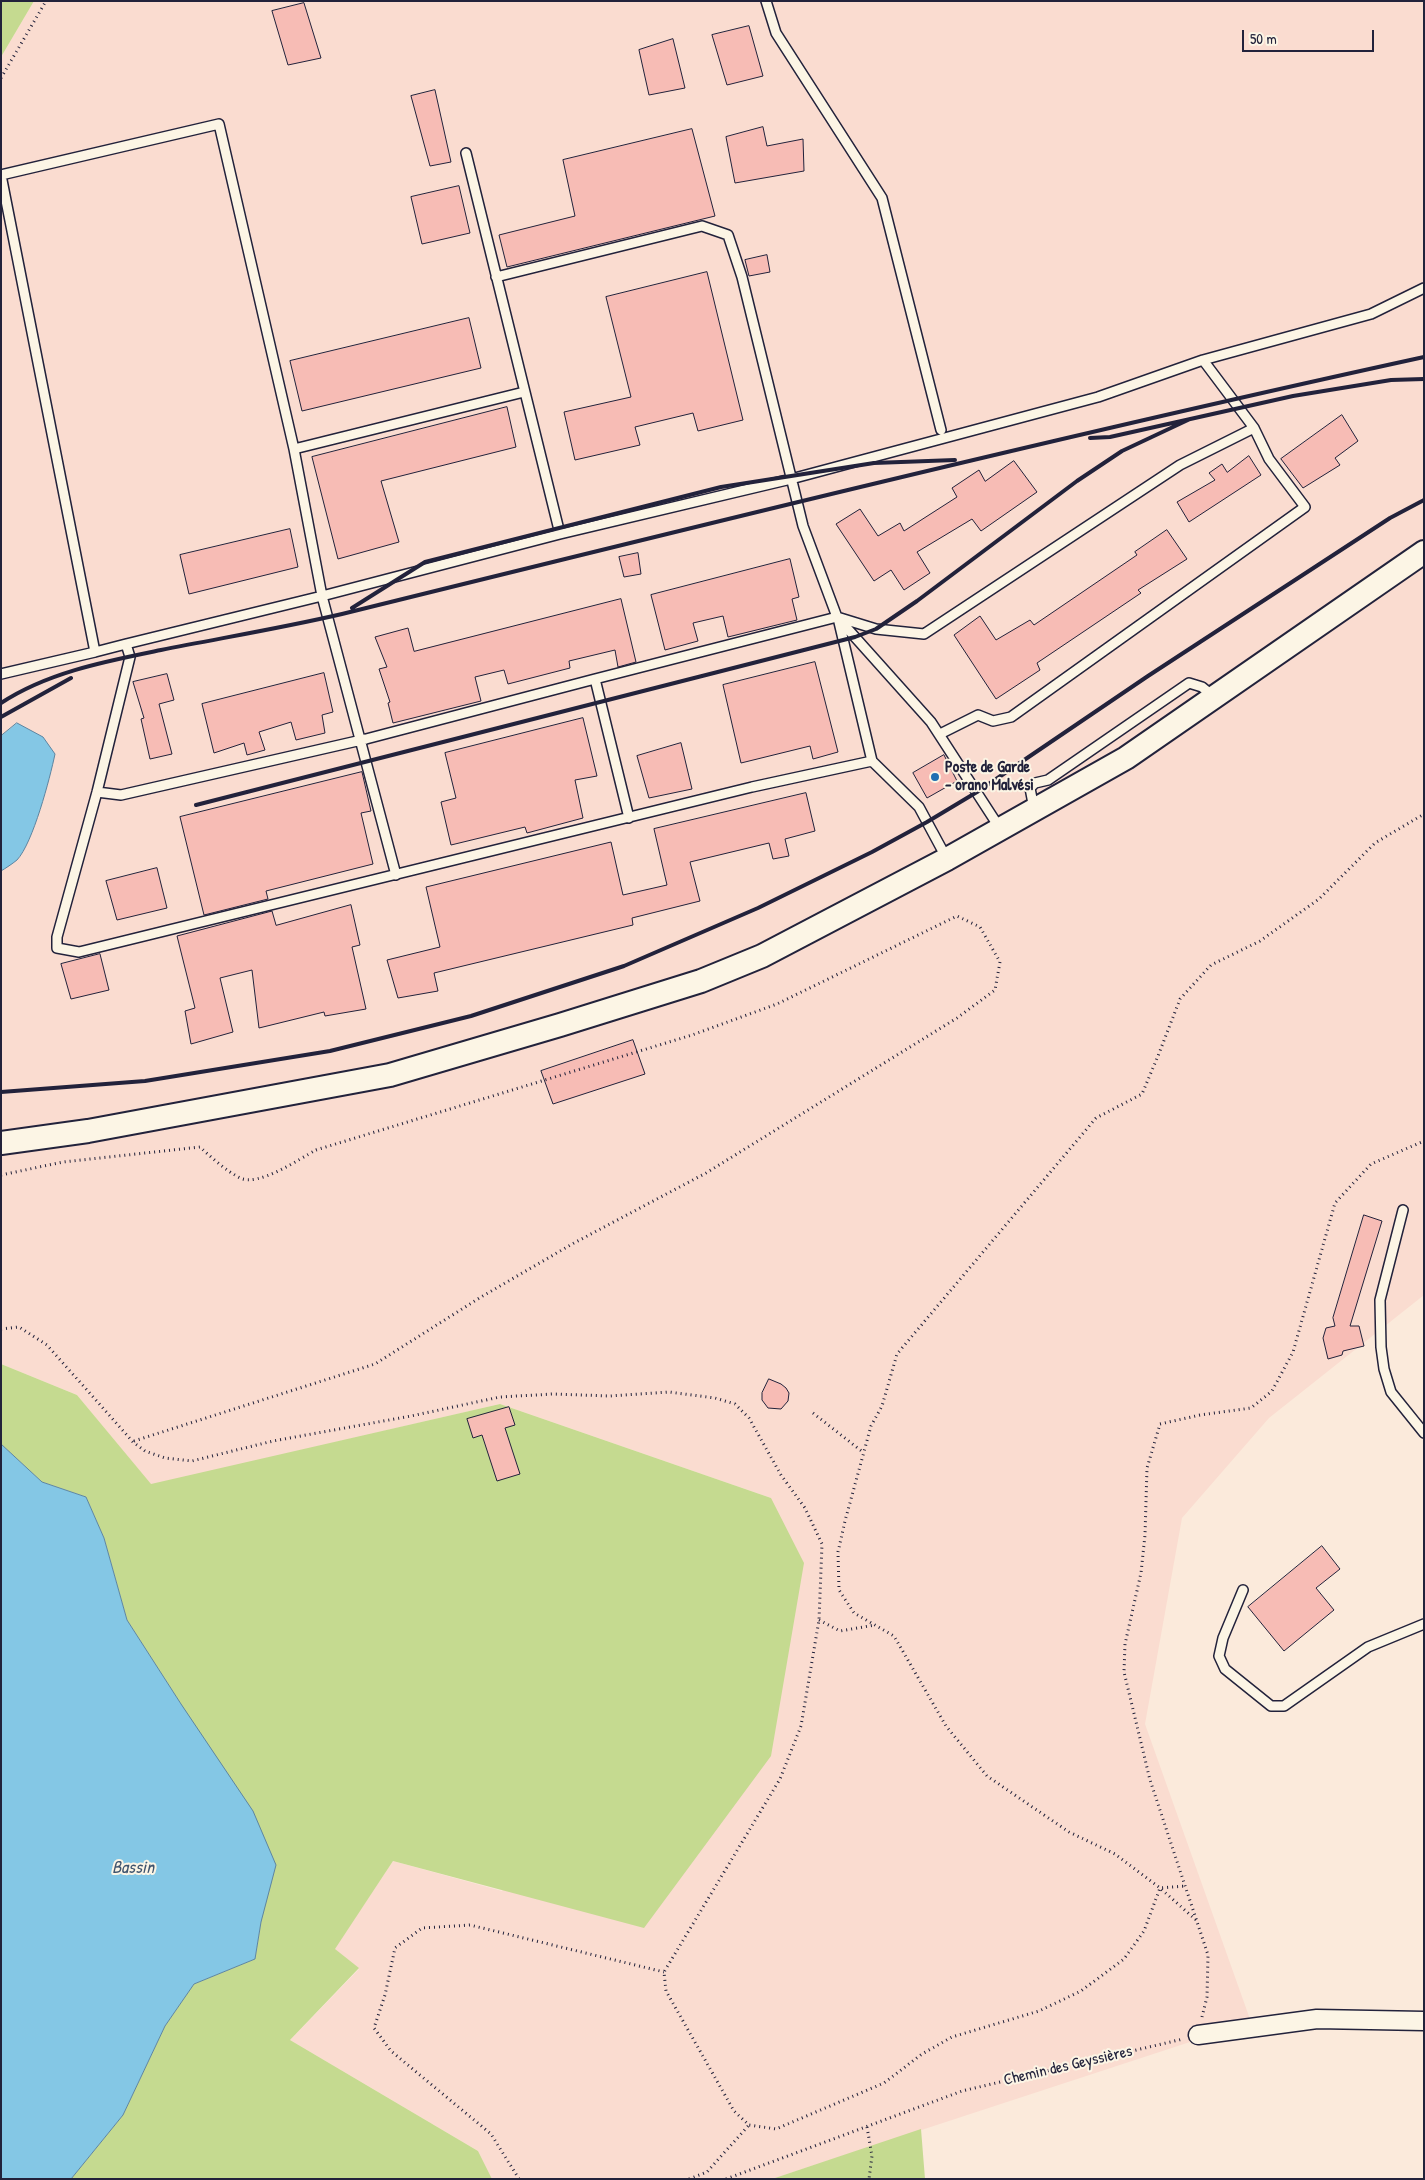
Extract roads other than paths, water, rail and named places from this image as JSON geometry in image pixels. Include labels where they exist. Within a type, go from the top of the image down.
[{"type":"street","points":[[1,1143],[88,1131],[390,1074],[560,1025],[701,981],[762,956],[1001,830],[1126,758],[1424,552]]},
{"type":"street","points":[[1198,2035],[1317,2019],[1424,2021]]},
{"type":"lane","points":[[766,1],[776,33],[882,198],[941,430]]},
{"type":"lane","points":[[95,652],[1,175],[219,124],[294,449],[322,596],[396,875]]},
{"type":"lane","points":[[466,153],[560,534]]},
{"type":"lane","points":[[496,277],[702,226],[728,235],[742,277],[803,526],[837,617],[872,762],[919,807],[947,859]]},
{"type":"lane","points":[[1,674],[322,596],[560,534],[791,479],[1098,397],[1203,360],[1371,314],[1424,288]]},
{"type":"lane","points":[[940,734],[978,714],[993,721],[1011,717],[1305,507],[1269,459],[1254,428],[1203,360]]},
{"type":"lane","points":[[294,449],[524,392]]},
{"type":"lane","points":[[96,792],[121,795],[360,740],[837,617],[876,629],[924,634],[1180,465],[1254,428]]},
{"type":"lane","points":[[837,617],[932,722],[1001,830]]},
{"type":"lane","points":[[126,644],[130,657],[57,936],[56,948],[79,952],[752,787],[872,762]]},
{"type":"lane","points":[[595,679],[629,818]]},
{"type":"lane","points":[[1403,1210],[1380,1300],[1384,1369],[1391,1392],[1424,1433]]},
{"type":"lane","points":[[1242,1590],[1223,1638],[1219,1656],[1225,1669],[1271,1706],[1284,1706],[1368,1647],[1424,1624]]},
{"type":"water","points":[[17,723],[43,737],[55,754],[45,794],[29,840],[17,860],[1,871],[1,736]]},
{"type":"water","name":"Bassin","points":[[1,1444],[42,1482],[86,1497],[104,1538],[127,1620],[253,1811],[276,1865],[261,1922],[255,1959],[194,1984],[165,2026],[123,2115],[71,2179],[1,2179]]},
{"type":"railway","points":[[1,703],[38,683],[99,663],[342,614],[747,514],[1424,357]]},
{"type":"railway","points":[[1090,438],[1110,437],[1293,396],[1391,380],[1424,379]]},
{"type":"railway","points":[[196,805],[855,637],[876,629],[917,601],[1077,481],[1122,451],[1190,419]]},
{"type":"railway","points":[[352,608],[425,562],[721,487],[874,463],[955,460]]},
{"type":"railway","points":[[1,1092],[145,1081],[330,1051],[471,1016],[624,966],[758,908],[872,852],[927,822],[977,792],[1148,676],[1390,518],[1424,500]]},
{"type":"railway","points":[[1,717],[71,678]]},
{"type":"place","name":"Poste de Garde - orano Malvési","points":[[935,777]]}]
